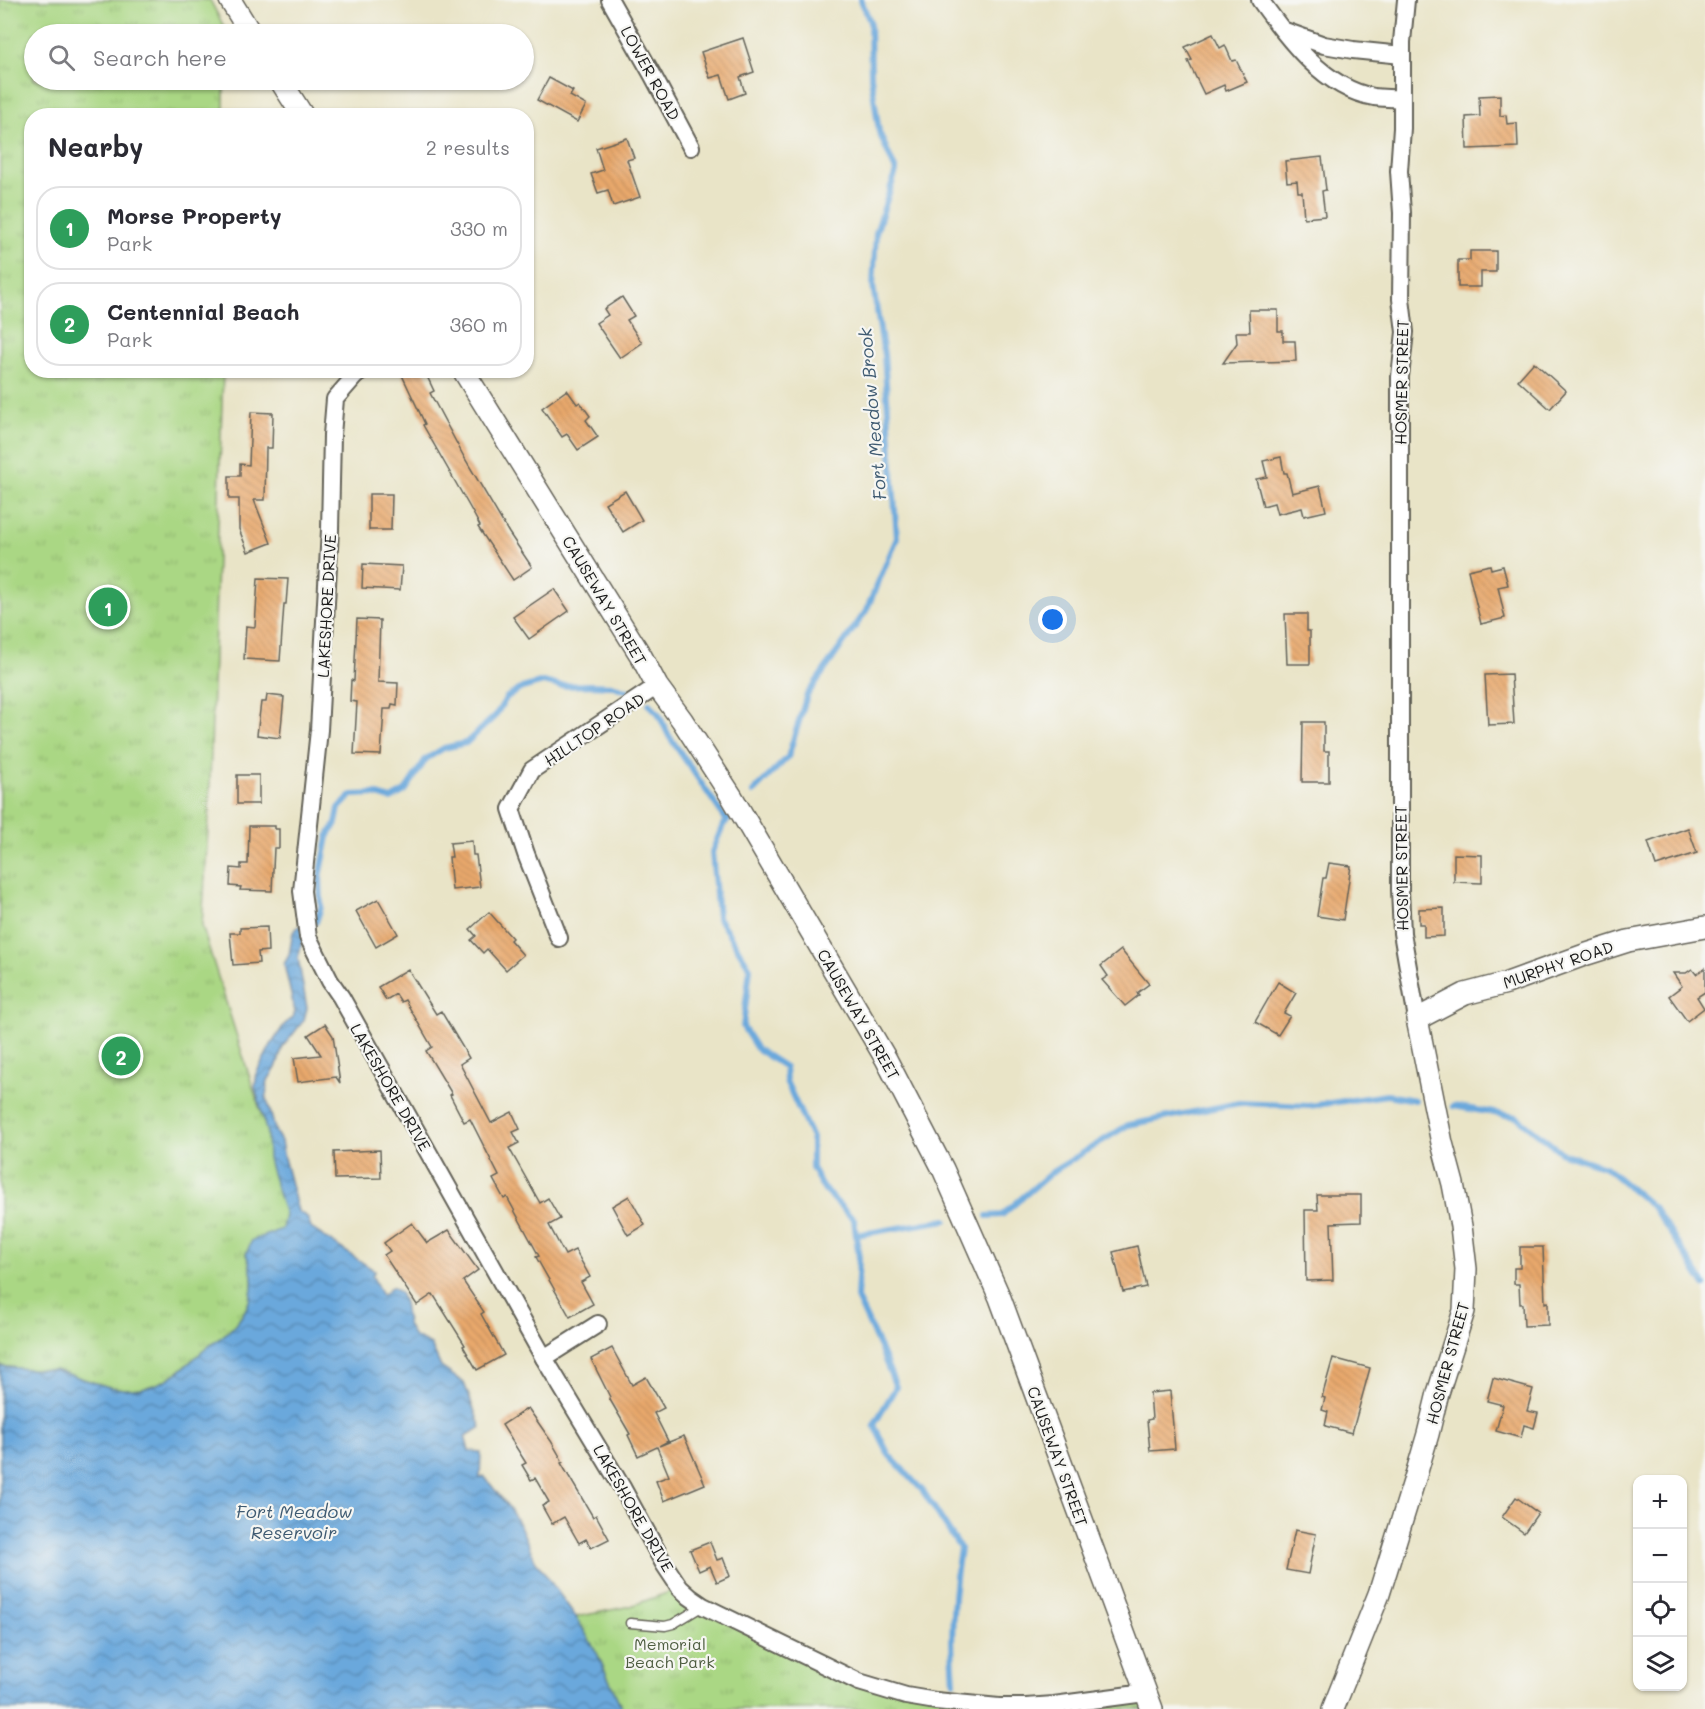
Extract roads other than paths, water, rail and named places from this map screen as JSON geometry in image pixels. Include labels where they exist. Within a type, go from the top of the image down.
[{"type":"street","points":[[230,0],[245,24]]},
{"type":"street","name":"LOWER ROAD","points":[[610,0],[691,147]]},
{"type":"street","points":[[1260,0],[1302,53],[1345,87],[1372,96],[1402,99]]},
{"type":"street","name":"HOSMER STREET","points":[[1333,1709],[1378,1594],[1419,1465],[1438,1392],[1464,1311],[1466,1269],[1454,1184],[1442,1143],[1402,933],[1400,890],[1400,398],[1405,333],[1401,299],[1402,213],[1399,171],[1406,0]]},
{"type":"street","points":[[1284,30],[1324,45],[1402,55]]},
{"type":"street","points":[[286,90],[298,108]]},
{"type":"street","name":"LAKESHORE DRIVE","points":[[353,378],[335,399],[332,435],[330,530],[320,730],[302,891],[308,937],[330,981],[341,996],[544,1358],[618,1479],[664,1564],[680,1588],[703,1606],[860,1682],[883,1690],[936,1701],[999,1707],[1148,1701]]},
{"type":"street","name":"CAUSEWAY STREET","points":[[469,378],[641,656],[657,686],[732,797],[886,1059],[943,1169],[1000,1298],[1148,1701]]},
{"type":"street","name":"HILLTOP ROAD","points":[[559,938],[511,809],[532,770],[657,686]]},
{"type":"street","name":"MURPHY ROAD","points":[[1417,1019],[1465,994],[1507,983],[1587,954],[1628,941],[1705,927]]},
{"type":"street","points":[[544,1358],[598,1324]]},
{"type":"lane","points":[[630,1623],[665,1626],[673,1624],[703,1606]]},
{"type":"water","name":"Fort Meadow Reservoir","points":[[301,924],[303,938],[298,958],[307,1008],[304,1020],[283,1047],[276,1068],[268,1080],[266,1096],[276,1133],[281,1141],[298,1211],[307,1217],[311,1228],[375,1271],[372,1275],[382,1296],[392,1287],[400,1293],[407,1324],[413,1336],[431,1345],[441,1367],[464,1383],[481,1428],[465,1436],[469,1451],[481,1452],[480,1478],[484,1476],[510,1509],[535,1560],[576,1617],[597,1653],[622,1709],[0,1709],[0,1366],[55,1370],[121,1389],[153,1386],[178,1372],[227,1333],[240,1318],[251,1292],[251,1273],[246,1254],[252,1240],[282,1229],[285,1215],[268,1158],[267,1134],[255,1087],[257,1072],[271,1045],[295,1012],[284,964],[289,955],[293,932]]},
{"type":"waterway","name":"Fort Meadow Brook","points":[[753,792],[788,757],[807,695],[866,611],[897,538],[884,355],[873,286],[876,233],[896,171],[879,132],[871,77],[870,22],[861,0]]},
{"type":"waterway","points":[[316,922],[321,907],[320,877],[328,837],[336,823],[339,808],[352,795],[374,794],[391,799],[405,791],[426,759],[444,748],[466,743],[495,716],[507,697],[522,688],[543,682],[560,686],[613,686],[628,691]]},
{"type":"waterway","points":[[649,704],[658,713],[669,736],[727,821]]},
{"type":"waterway","name":"Fort Meadow Brook","points":[[729,819],[723,825],[712,852],[718,917],[750,968],[743,1027],[757,1049],[785,1067],[786,1081],[812,1138],[812,1168],[823,1188],[854,1220],[859,1258],[857,1298],[896,1387],[874,1425],[889,1455],[923,1491],[960,1548],[953,1615],[954,1682]]},
{"type":"waterway","points":[[987,1216],[1002,1215],[1052,1172],[1128,1125],[1239,1103],[1309,1106],[1387,1095],[1415,1100]]},
{"type":"waterway","points":[[1453,1106],[1517,1117],[1562,1153],[1605,1167],[1654,1208],[1705,1285]]},
{"type":"waterway","points":[[856,1235],[946,1220]]},
{"type":"place","name":"Morse Property","points":[[108,607]]},
{"type":"place","name":"Centennial Beach","points":[[121,1056]]},
{"type":"park label","name":"Memorial Beach Park","points":[[670,1652]]}]
